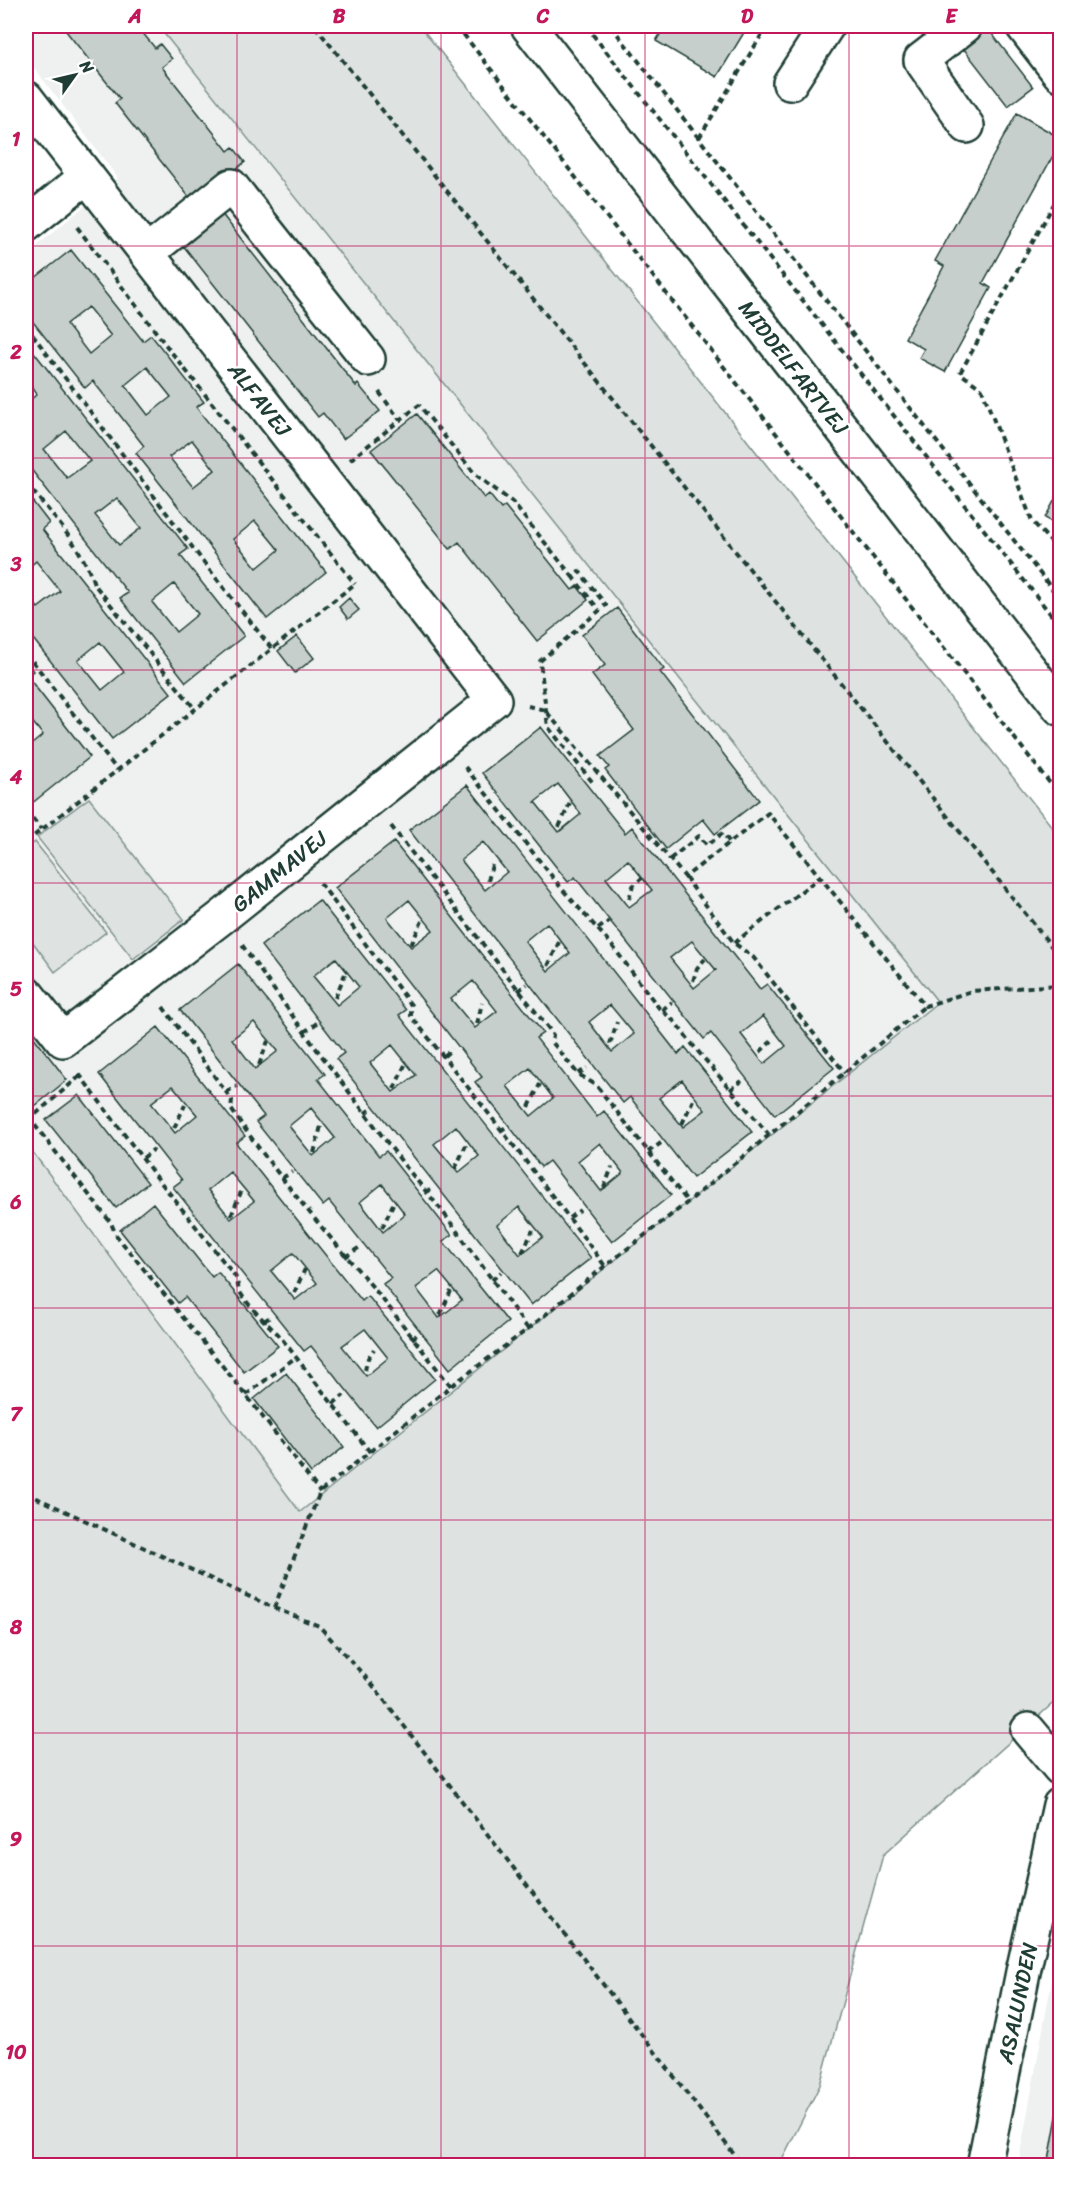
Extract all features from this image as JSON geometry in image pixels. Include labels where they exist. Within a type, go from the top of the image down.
[{"type":"street","name":"MIDDELFARTVEJ","points":[[528,26],[1060,708]]},
{"type":"street","points":[[790,83],[827,26]]},
{"type":"street","points":[[965,26],[921,60],[967,126]]},
{"type":"street","points":[[1023,26],[1060,74]]},
{"type":"street","name":"ALFAVEJ","points":[[26,98],[494,700]]},
{"type":"street","points":[[26,225],[87,176]]},
{"type":"street","points":[[147,253],[231,186],[368,359]]},
{"type":"street","name":"GAMMAVEJ","points":[[69,1054],[142,979],[494,700]]},
{"type":"street","points":[[26,993],[69,1054]]},
{"type":"street","points":[[1028,1730],[1060,1768]]},
{"type":"street","name":"ASALUNDEN","points":[[984,2166],[1023,1972],[1060,1805]]},
{"type":"path","points":[[315,26],[1060,957]]},
{"type":"path","points":[[457,26],[1060,796]]},
{"type":"path","points":[[586,26],[1060,626]]},
{"type":"path","points":[[611,26],[1060,599]]},
{"type":"path","points":[[699,138],[767,26]]},
{"type":"path","points":[[1060,193],[960,374],[982,389],[1032,521],[1050,541],[1060,548]]},
{"type":"path","points":[[56,201],[355,584]]},
{"type":"path","points":[[26,326],[205,564],[272,649]]},
{"type":"path","points":[[324,481],[419,405],[475,474],[512,502],[599,610]]},
{"type":"path","points":[[26,483],[88,566],[94,584],[195,709]]},
{"type":"path","points":[[26,842],[168,733],[195,709],[385,560]]},
{"type":"path","points":[[572,576],[579,571],[606,605],[540,661],[545,710],[548,727],[594,784]]},
{"type":"path","points":[[308,620],[313,627]]},
{"type":"path","points":[[26,653],[117,770]]},
{"type":"path","points":[[238,676],[242,682]]},
{"type":"path","points":[[494,700],[545,710],[685,877],[734,943],[753,957],[845,1073]]},
{"type":"path","points":[[444,741],[562,890],[598,929],[662,1010],[675,1022],[770,1136]]},
{"type":"path","points":[[102,782],[106,787]]},
{"type":"path","points":[[369,799],[549,1029],[553,1035],[552,1042],[578,1074],[596,1085],[688,1202]]},
{"type":"path","points":[[559,827],[570,803]]},
{"type":"path","points":[[26,810],[41,829]]},
{"type":"path","points":[[685,877],[768,813],[925,1006]]},
{"type":"path","points":[[670,859],[699,836],[706,845],[723,833],[730,843]]},
{"type":"path","points":[[532,850],[537,846]]},
{"type":"path","points":[[299,856],[411,1005],[411,1016],[500,1131],[514,1144],[605,1266]]},
{"type":"path","points":[[488,880],[494,861]]},
{"type":"path","points":[[734,943],[820,876]]},
{"type":"path","points":[[629,899],[633,886],[642,878]]},
{"type":"path","points":[[455,908],[461,903]]},
{"type":"path","points":[[222,917],[304,1032],[425,1193],[443,1212],[528,1329]]},
{"type":"path","points":[[411,945],[422,921]]},
{"type":"path","points":[[598,929],[609,921]]},
{"type":"path","points":[[548,966],[559,942]]},
{"type":"path","points":[[693,981],[697,968],[705,959]]},
{"type":"path","points":[[384,968],[390,963]]},
{"type":"path","points":[[335,998],[345,974]]},
{"type":"path","points":[[142,979],[232,1100],[231,1109],[282,1178],[451,1386]]},
{"type":"path","points":[[518,991],[526,984]]},
{"type":"path","points":[[274,1608],[320,1492],[451,1386],[528,1329],[688,1202],[925,1006],[972,992],[1060,985]]},
{"type":"path","points":[[662,1010],[672,1002]]},
{"type":"path","points":[[477,1024],[482,1003]]},
{"type":"path","points":[[610,1044],[617,1022]]},
{"type":"path","points":[[304,1032],[317,1023]]},
{"type":"path","points":[[760,1052],[775,1038]]},
{"type":"path","points":[[259,1065],[268,1041]]},
{"type":"path","points":[[443,1056],[453,1049]]},
{"type":"path","points":[[69,1054],[80,1076],[142,1158],[207,1237],[239,1282],[238,1289],[297,1357],[370,1452]]},
{"type":"path","points":[[394,1089],[405,1065]]},
{"type":"path","points":[[578,1074],[587,1068]]},
{"type":"path","points":[[30,1119],[80,1076]]},
{"type":"path","points":[[730,1090],[742,1081]]},
{"type":"path","points":[[529,1107],[540,1084]]},
{"type":"path","points":[[226,1092],[237,1086]]},
{"type":"path","points":[[682,1124],[693,1100]]},
{"type":"path","points":[[174,1128],[185,1105]]},
{"type":"path","points":[[365,1113],[373,1108]]},
{"type":"path","points":[[26,1113],[111,1223],[116,1235],[246,1395],[320,1492]]},
{"type":"path","points":[[314,1153],[321,1126]]},
{"type":"path","points":[[500,1131],[508,1126]]},
{"type":"path","points":[[648,1152],[661,1143]]},
{"type":"path","points":[[455,1169],[466,1145]]},
{"type":"path","points":[[142,1158],[154,1149]]},
{"type":"path","points":[[604,1188],[612,1167]]},
{"type":"path","points":[[282,1178],[292,1172]]},
{"type":"path","points":[[425,1193],[434,1188]]},
{"type":"path","points":[[231,1216],[241,1192]]},
{"type":"path","points":[[382,1228],[393,1204]]},
{"type":"path","points":[[569,1218],[579,1210]]},
{"type":"path","points":[[522,1253],[534,1230]]},
{"type":"path","points":[[345,1257],[360,1246]]},
{"type":"path","points":[[294,1293],[305,1269]]},
{"type":"path","points":[[492,1280],[501,1272]]},
{"type":"path","points":[[440,1315],[450,1291]]},
{"type":"path","points":[[264,1321],[272,1316]]},
{"type":"path","points":[[412,1339],[419,1333]]},
{"type":"path","points":[[365,1370],[368,1358],[374,1349]]},
{"type":"path","points":[[246,1395],[297,1357]]},
{"type":"path","points":[[333,1404],[344,1395]]},
{"type":"path","points":[[26,1493],[274,1608],[319,1626],[371,1683],[743,2166]]},
{"type":"shaded area","points":[[26,26],[158,26],[938,1002],[300,1513],[26,1143],[26,255],[118,178],[26,57]]},
{"type":"shaded area","points":[[158,26],[420,26],[1060,837],[1060,1697],[883,1855],[820,2085],[779,2165],[26,2165],[26,1143],[300,1512],[938,1002]]},
{"type":"shaded area","points":[[89,798],[184,919],[133,959],[37,837]]},
{"type":"shaded area","points":[[35,842],[106,932],[55,972],[26,933],[26,849]]},
{"type":"shaded area","points":[[1060,1936],[1060,2165],[1018,2165]]},
{"type":"building","points":[[62,26],[137,26],[155,48],[160,44],[172,59],[162,67],[228,151],[233,147],[245,162],[193,202],[115,103],[120,99]]},
{"type":"building","points":[[665,26],[748,26],[717,77],[656,41]]},
{"type":"building","points":[[986,26],[1033,87],[1008,106],[960,44]]},
{"type":"building","points":[[1017,113],[1060,138],[1060,143],[983,283],[991,288],[945,372],[919,358],[924,349],[905,338],[944,266],[935,261]]},
{"type":"building","points":[[221,213],[356,386],[358,384],[380,411],[343,439],[323,413],[318,417],[182,244]]},
{"type":"building","points":[[71,250],[143,341],[151,335],[204,402],[196,407],[326,572],[267,619],[136,453],[144,446],[93,381],[85,388],[26,313],[26,285]],"holes":[[[88,307],[111,336],[89,354],[66,324]],[[147,367],[171,397],[148,415],[125,385]],[[192,440],[215,470],[193,487],[169,457]],[[255,521],[279,550],[257,568],[233,539]]]},
{"type":"building","points":[[26,342],[188,549],[180,555],[244,636],[186,682],[120,598],[128,593],[26,463],[26,404],[37,394],[26,380]],"holes":[[[66,431],[90,461],[67,478],[44,449]],[[117,498],[141,528],[119,545],[95,515]],[[174,584],[198,614],[176,632],[152,602]]]},
{"type":"building","points":[[417,414],[484,498],[489,494],[501,509],[505,506],[572,590],[577,586],[588,600],[537,641],[459,542],[450,549],[371,450]]},
{"type":"building","points":[[1060,490],[1060,526],[1045,518]]},
{"type":"building","points":[[26,493],[49,523],[42,529],[171,693],[112,739],[26,630],[26,593],[38,608],[60,591],[36,561],[26,570]],"holes":[[[100,642],[124,672],[102,690],[78,660]]]},
{"type":"building","points":[[349,598],[359,610],[348,619],[339,607]]},
{"type":"building","points":[[617,608],[664,669],[660,672],[759,800],[715,834],[703,819],[666,849],[605,770],[609,767],[600,756],[634,730],[592,675],[605,665],[582,635]]},
{"type":"building","points":[[297,636],[314,658],[295,673],[278,651]]},
{"type":"building","points":[[26,661],[33,671],[27,676],[90,757],[31,804],[26,797],[26,749],[43,735],[26,714]]},
{"type":"building","points":[[541,727],[625,833],[632,827],[760,989],[767,984],[834,1068],[775,1115],[711,1033],[704,1039],[575,877],[568,882],[482,773]],"holes":[[[558,784],[581,814],[559,832],[535,802]],[[628,860],[652,890],[629,907],[606,878]],[[692,941],[716,970],[694,988],[670,958]],[[763,1016],[786,1046],[764,1064],[741,1034]]]},
{"type":"building","points":[[467,785],[678,1054],[685,1047],[752,1132],[693,1178],[630,1097],[623,1103],[409,830]],"holes":[[[483,842],[507,872],[485,890],[461,860]],[[547,923],[570,953],[548,971],[525,941]],[[610,1005],[634,1034],[612,1052],[589,1022]],[[682,1080],[705,1110],[683,1127],[659,1098]]]},
{"type":"building","points":[[394,842],[543,1033],[536,1038],[597,1117],[604,1111],[671,1195],[612,1242],[549,1161],[541,1167],[475,1082],[482,1077],[335,888]],"holes":[[[409,900],[433,930],[411,947],[387,918]],[[473,981],[497,1011],[475,1028],[451,999]],[[530,1068],[553,1098],[531,1116],[507,1086]],[[600,1143],[623,1173],[601,1191],[578,1161]]]},
{"type":"building","points":[[319,900],[406,1010],[399,1015],[591,1258],[531,1305],[336,1059],[344,1053],[261,946]],"holes":[[[336,958],[359,987],[337,1005],[313,976]],[[392,1045],[416,1075],[393,1092],[370,1063]],[[456,1126],[479,1156],[458,1173],[434,1144]],[[519,1207],[543,1237],[520,1255],[497,1225]]]},
{"type":"building","points":[[238,964],[325,1074],[318,1079],[379,1156],[386,1151],[452,1235],[443,1241],[508,1322],[450,1369],[383,1284],[391,1278],[329,1201],[323,1206],[256,1122],[264,1116],[180,1010]],"holes":[[[254,1022],[278,1051],[255,1069],[232,1039]],[[311,1108],[335,1138],[313,1156],[289,1126]],[[382,1184],[405,1214],[383,1232],[360,1202]],[[438,1271],[462,1300],[439,1318],[416,1288]]]},
{"type":"building","points":[[26,1027],[67,1080],[30,1110],[26,1105]]},
{"type":"building","points":[[158,1027],[245,1136],[236,1143],[362,1301],[368,1296],[435,1379],[376,1427],[311,1346],[304,1351],[173,1187],[182,1180],[99,1074]],"holes":[[[173,1086],[197,1115],[175,1133],[151,1103]],[[230,1172],[254,1201],[231,1219],[208,1190]],[[293,1253],[317,1283],[295,1300],[271,1271]],[[365,1329],[388,1358],[366,1376],[342,1346]]]},
{"type":"building","points":[[79,1095],[148,1183],[116,1208],[46,1120]]},
{"type":"building","points":[[153,1203],[212,1277],[218,1272],[278,1346],[244,1372],[185,1297],[178,1303],[120,1230]]},
{"type":"building","points":[[286,1373],[344,1447],[311,1473],[254,1399]]},
{"type":"building","points":[[1060,2100],[1060,2166],[1048,2166]]}]
